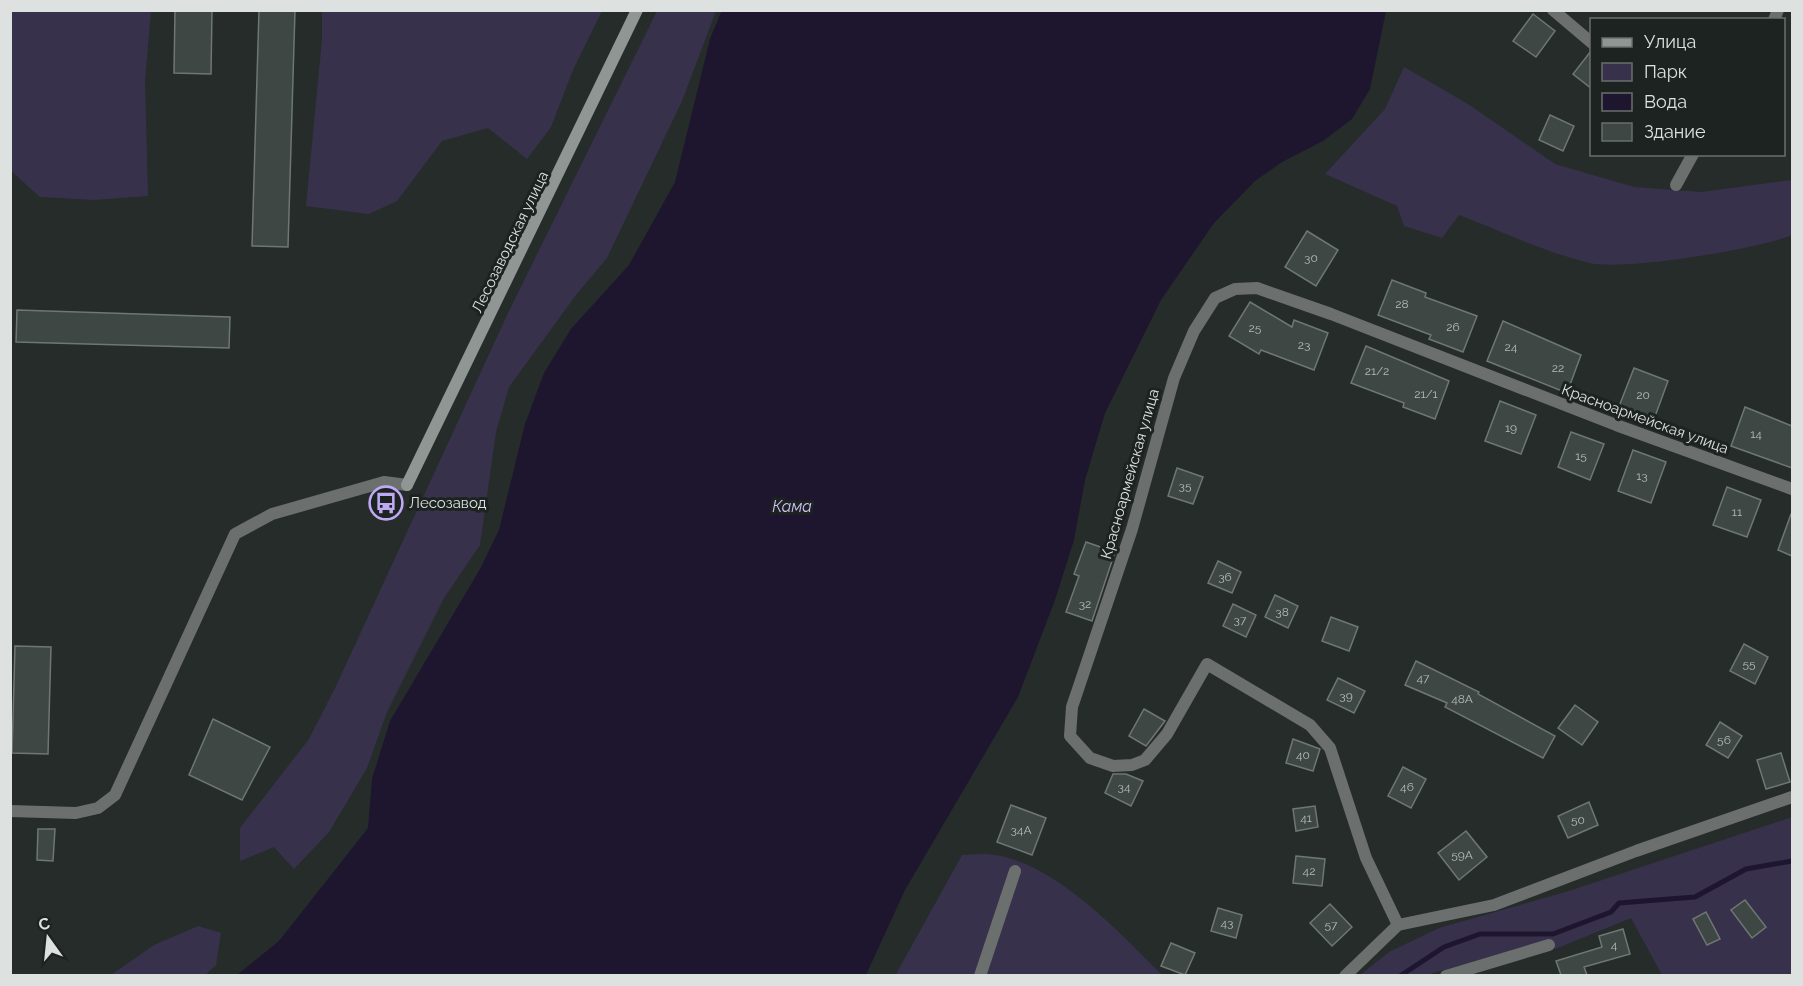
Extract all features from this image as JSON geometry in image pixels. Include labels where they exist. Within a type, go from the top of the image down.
[{"type":"street","name":"Лесозаводская улица","points":[[10,811],[76,813],[98,808],[115,795],[235,534],[272,514],[384,482],[407,485],[637,10]]},
{"type":"street","points":[[1553,10],[1590,41]]},
{"type":"street","points":[[1676,185],[1692,156]]},
{"type":"street","name":"Красноармейская улица","points":[[1398,926],[1366,858],[1330,748],[1310,725],[1207,664],[1167,734],[1145,760],[1132,765],[1113,766],[1090,758],[1071,736],[1072,707],[1132,529],[1174,378],[1194,331],[1215,298],[1235,289],[1257,288],[1331,314],[1616,426],[1792,489]]},
{"type":"street","points":[[1345,975],[1398,926],[1494,905],[1636,851],[1792,797]]},
{"type":"street","points":[[980,975],[1015,871]]},
{"type":"street","points":[[1446,975],[1549,945]]},
{"type":"green space","points":[[11,10],[151,11],[145,81],[148,196],[94,200],[40,197],[11,171]]},
{"type":"green space","points":[[322,10],[602,11],[573,70],[551,127],[527,159],[488,128],[442,141],[397,201],[369,214],[306,206],[322,39]]},
{"type":"green space","points":[[657,11],[716,11],[682,101],[607,258],[576,295],[509,387],[496,432],[480,545],[444,598],[387,712],[367,768],[329,832],[294,869],[274,847],[240,861],[240,828],[309,739],[336,686],[508,313]]},
{"type":"green space","points":[[1404,67],[1468,104],[1555,164],[1634,187],[1701,192],[1792,180],[1792,235],[1775,241],[1691,257],[1606,265],[1589,263],[1556,253],[1459,215],[1442,238],[1404,226],[1397,206],[1325,174],[1385,109]]},
{"type":"green space","points":[[1792,817],[1792,975],[1662,975],[1631,918],[1555,949],[1550,939],[1427,975],[1359,976],[1389,952],[1439,928],[1569,891]]},
{"type":"green space","points":[[962,855],[995,855],[1018,861],[1041,872],[1086,903],[1162,975],[895,976]]},
{"type":"green space","points":[[198,926],[221,933],[216,965],[205,975],[111,975],[154,945]]},
{"type":"water","name":"Кама","points":[[722,10],[1386,11],[1370,89],[1352,119],[1323,141],[1282,162],[1255,181],[1214,223],[1161,300],[1105,413],[1085,480],[1074,540],[1055,600],[1018,697],[905,890],[866,975],[237,975],[279,941],[368,828],[372,779],[390,721],[480,569],[499,530],[525,424],[544,373],[571,329],[629,265],[675,182],[710,39]]},
{"type":"building","points":[[175,10],[212,10],[211,74],[174,73]]},
{"type":"building","points":[[259,10],[295,10],[288,247],[252,246]]},
{"type":"building","points":[[1533,14],[1555,31],[1536,57],[1513,41]]},
{"type":"building","points":[[1590,52],[1590,87],[1573,74]]},
{"type":"building","points":[[1550,115],[1574,126],[1563,151],[1539,140]]},
{"type":"building","points":[[1307,231],[1338,250],[1316,286],[1285,267]]},
{"type":"building","points":[[1392,280],[1426,293],[1425,297],[1477,316],[1463,352],[1429,339],[1431,335],[1378,315]]},
{"type":"building","points":[[1250,302],[1292,327],[1294,320],[1328,333],[1314,370],[1261,350],[1259,354],[1229,336]]},
{"type":"building","points":[[17,310],[230,317],[229,348],[16,342]]},
{"type":"building","points":[[1503,321],[1581,355],[1567,393],[1487,361]]},
{"type":"building","points":[[1366,346],[1449,381],[1435,419],[1403,407],[1404,403],[1351,383]]},
{"type":"building","points":[[1634,368],[1668,381],[1653,422],[1618,409]]},
{"type":"building","points":[[1500,401],[1536,415],[1521,454],[1485,441]]},
{"type":"building","points":[[1745,407],[1792,426],[1792,468],[1731,446]]},
{"type":"building","points":[[1571,432],[1604,444],[1590,480],[1558,467]]},
{"type":"building","points":[[1633,450],[1666,462],[1651,503],[1618,491]]},
{"type":"building","points":[[1177,468],[1203,477],[1193,504],[1168,496]]},
{"type":"building","points":[[1727,487],[1761,500],[1747,537],[1713,525]]},
{"type":"building","points":[[1792,514],[1792,556],[1778,550]]},
{"type":"building","points":[[1086,542],[1115,552],[1092,621],[1066,612],[1079,576],[1074,574]]},
{"type":"building","points":[[1218,561],[1241,572],[1232,593],[1208,583]]},
{"type":"building","points":[[1275,595],[1298,606],[1288,628],[1265,617]]},
{"type":"building","points":[[1233,604],[1256,615],[1246,637],[1223,626]]},
{"type":"building","points":[[1331,617],[1358,627],[1349,651],[1322,641]]},
{"type":"building","points":[[1744,644],[1768,657],[1755,684],[1730,671]]},
{"type":"building","points":[[15,646],[51,647],[48,754],[12,753]]},
{"type":"building","points":[[1416,661],[1479,692],[1478,694],[1555,736],[1543,758],[1445,707],[1447,703],[1405,685]]},
{"type":"building","points":[[1338,678],[1365,691],[1354,713],[1327,700]]},
{"type":"building","points":[[1575,705],[1598,722],[1582,745],[1558,728]]},
{"type":"building","points":[[1144,709],[1165,721],[1146,746],[1129,736]]},
{"type":"building","points":[[213,719],[270,747],[242,800],[189,775]]},
{"type":"building","points":[[1720,722],[1742,736],[1728,758],[1706,745]]},
{"type":"building","points":[[1293,739],[1320,749],[1313,771],[1286,763]]},
{"type":"building","points":[[1781,753],[1790,782],[1766,789],[1757,760]]},
{"type":"building","points":[[1403,767],[1426,779],[1411,808],[1388,796]]},
{"type":"building","points":[[1113,774],[1126,774],[1143,781],[1131,806],[1105,793]]},
{"type":"building","points":[[1589,802],[1598,825],[1568,838],[1558,816]]},
{"type":"building","points":[[1011,805],[1046,818],[1032,855],[997,842]]},
{"type":"building","points":[[1315,806],[1318,827],[1296,831],[1293,809]]},
{"type":"building","points":[[38,829],[55,829],[53,861],[37,860]]},
{"type":"building","points":[[1466,831],[1487,857],[1459,880],[1438,853]]},
{"type":"building","points":[[1296,856],[1325,859],[1322,886],[1293,883]]},
{"type":"building","points":[[1745,900],[1766,927],[1752,938],[1731,910]]},
{"type":"building","points":[[1330,904],[1352,927],[1332,946],[1310,923]]},
{"type":"building","points":[[1218,908],[1242,915],[1236,938],[1211,931]]},
{"type":"building","points":[[1706,912],[1720,939],[1707,945],[1693,919]]},
{"type":"building","points":[[1623,929],[1630,954],[1584,967],[1587,975],[1561,975],[1556,961],[1602,947],[1599,936]]},
{"type":"building","points":[[1171,943],[1195,953],[1185,975],[1161,966]]},
{"type":"waterway","points":[[1400,976],[1444,947],[1480,934],[1553,934],[1611,912],[1619,903],[1695,897],[1746,869],[1792,861]]},
{"type":"place","name":"Лесозавод","points":[[386,503]]}]
